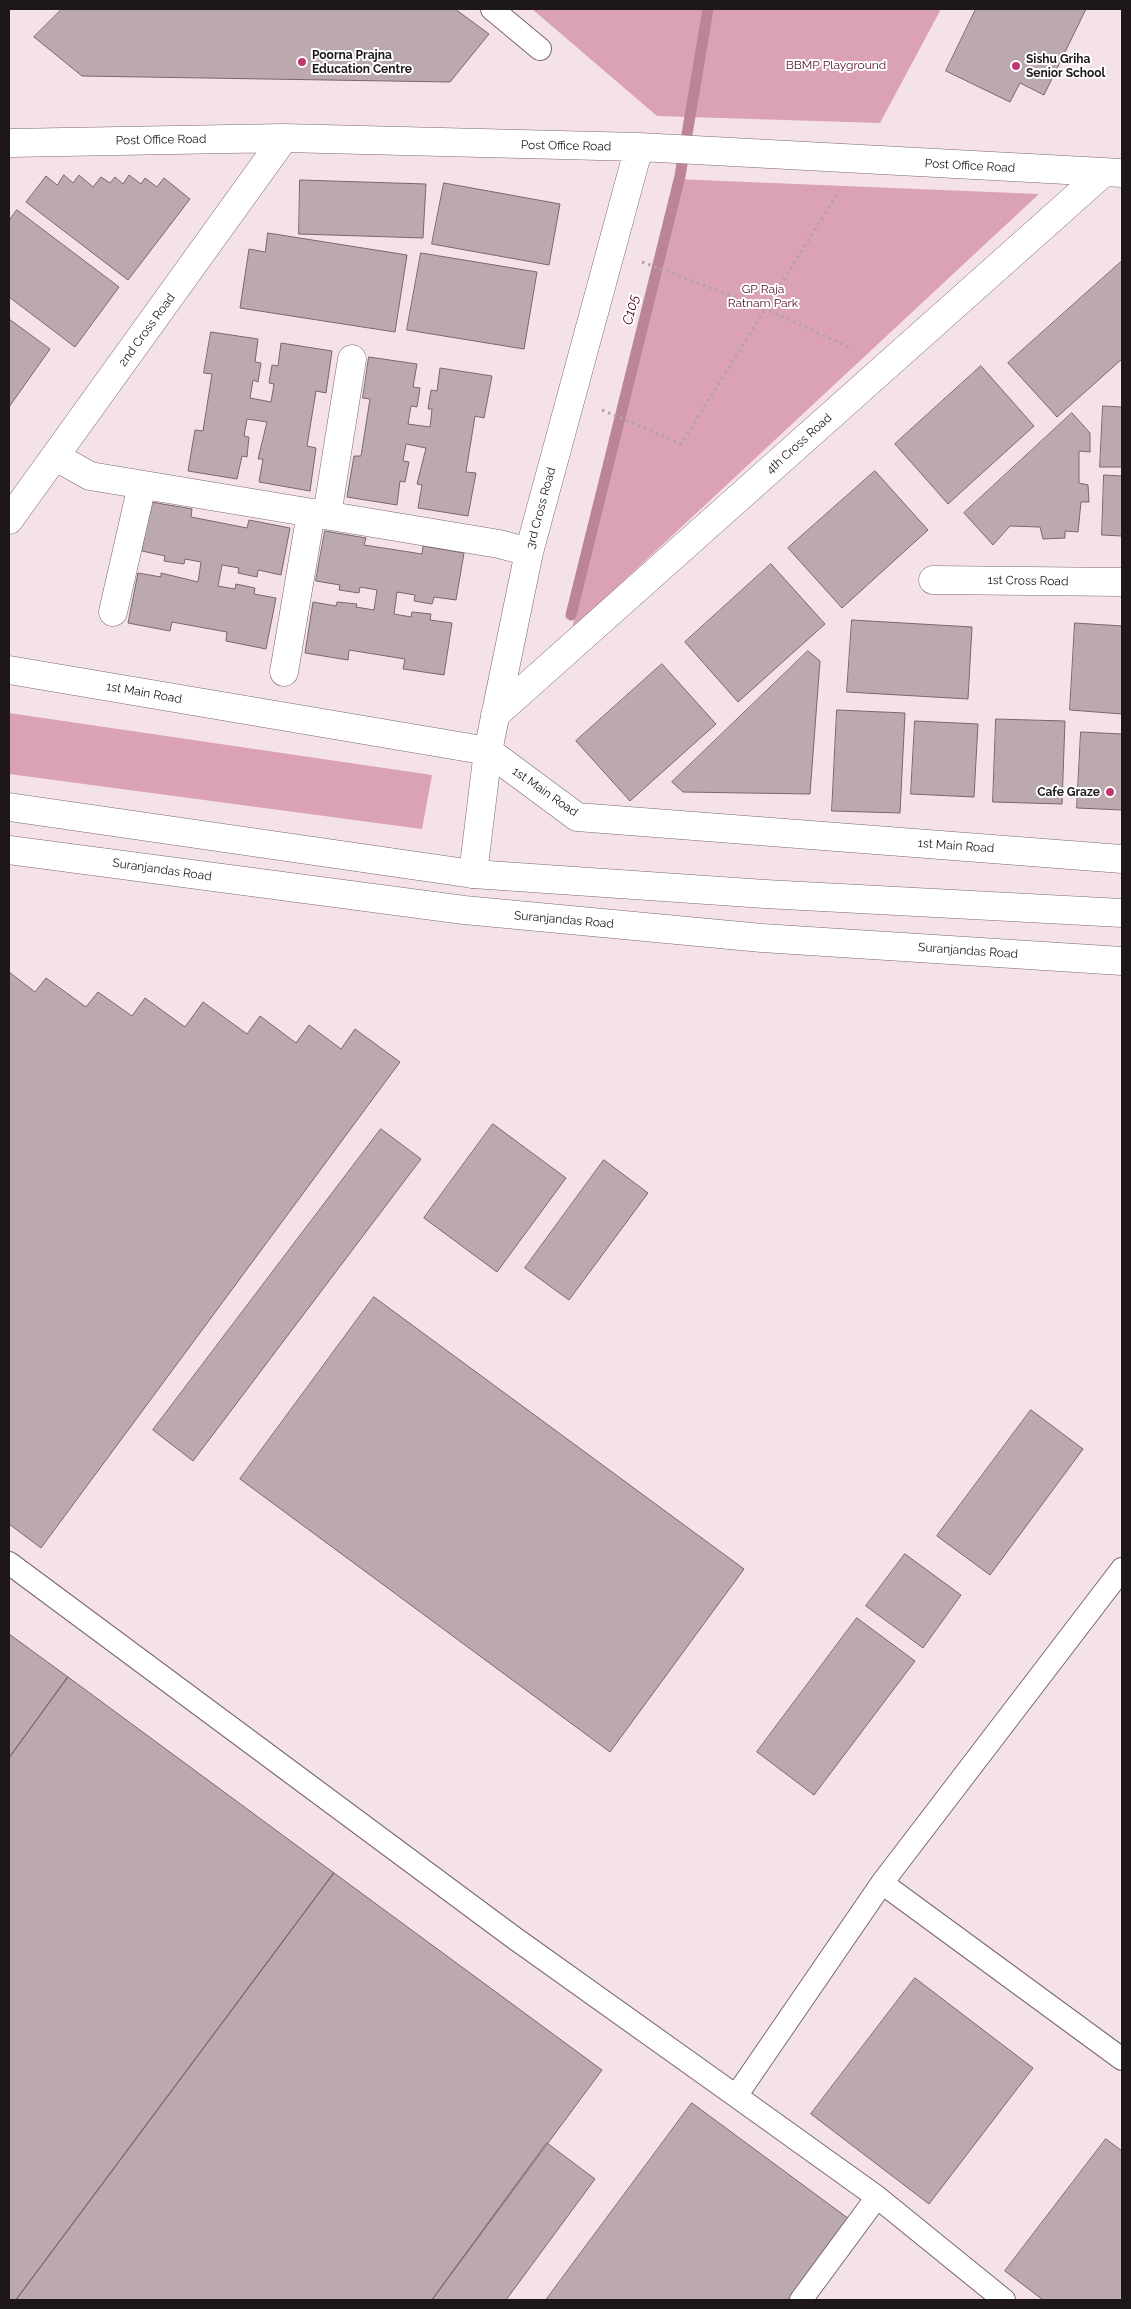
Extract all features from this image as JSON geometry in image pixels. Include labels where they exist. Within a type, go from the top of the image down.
[{"type":"street","name":"Post Office Road","points":[[9,142],[284,138],[639,147],[1113,173]]},
{"type":"street","name":"2nd Cross Road","points":[[9,520],[284,138]]},
{"type":"street","name":"3rd Cross Road","points":[[473,874],[488,751],[529,552],[639,147]]},
{"type":"street","name":"4th Cross Road","points":[[495,715],[888,365],[1113,173]]},
{"type":"street","points":[[284,672],[352,358]]},
{"type":"street","points":[[56,457],[90,476],[499,544],[529,552]]},
{"type":"street","points":[[113,612],[142,485]]},
{"type":"street","name":"1st Cross Road","points":[[933,580],[1122,582]]},
{"type":"street","name":"1st Main Road","points":[[9,670],[488,751],[577,817],[1122,859]]},
{"type":"street","points":[[9,807],[473,874],[765,894],[1122,913]]},
{"type":"street","name":"Suranjandas Road","points":[[9,850],[464,910],[762,938],[1122,961]]},
{"type":"lane","points":[[492,9],[540,49]]},
{"type":"lane","points":[[9,1563],[513,1937],[877,2197],[1004,2300]]},
{"type":"lane","points":[[736,2096],[882,1884],[1122,1569]]},
{"type":"lane","points":[[882,1884],[1122,2059]]},
{"type":"lane","points":[[801,2300],[877,2197]]},
{"type":"path","points":[[570,400],[616,415],[681,444],[859,160]]},
{"type":"path","points":[[610,253],[654,265],[766,308],[888,365]]},
{"type":"green space","name":"BBMP Playground","points":[[532,9],[941,9],[880,123],[657,116]]},
{"type":"green space","name":"GP Raja Ratnam Park","points":[[675,179],[1039,194],[572,629],[616,415]]},
{"type":"green space","points":[[9,713],[432,775],[422,829],[9,774]]},
{"type":"building","points":[[62,9],[455,9],[489,34],[450,82],[82,76],[34,37]]},
{"type":"building","points":[[976,9],[1086,9],[1044,95],[1020,83],[1010,102],[946,71]]},
{"type":"building","points":[[64,175],[73,183],[79,175],[93,187],[101,177],[110,183],[115,177],[123,184],[129,175],[141,184],[145,178],[157,187],[164,178],[190,199],[128,280],[26,202],[46,176],[57,185]]},
{"type":"building","points":[[300,180],[426,184],[423,238],[299,234]]},
{"type":"building","points":[[444,183],[560,204],[549,265],[432,244]]},
{"type":"building","points":[[17,210],[119,287],[75,347],[9,297],[9,221]]},
{"type":"building","points":[[268,233],[407,255],[395,332],[240,308],[249,249],[265,252]]},
{"type":"building","points":[[421,253],[537,272],[524,349],[407,330]]},
{"type":"building","points":[[1122,261],[1122,359],[1057,417],[1008,363]]},
{"type":"building","points":[[9,319],[50,349],[9,407]]},
{"type":"building","points":[[211,332],[258,339],[255,362],[261,363],[258,382],[253,380],[250,398],[271,402],[274,384],[269,383],[272,365],[278,366],[281,343],[332,351],[326,393],[316,391],[307,446],[316,448],[310,491],[259,482],[263,459],[258,459],[267,422],[247,419],[244,436],[249,437],[247,457],[242,456],[237,479],[188,471],[195,430],[203,431],[212,374],[204,373]]},
{"type":"building","points":[[369,357],[417,364],[413,387],[420,388],[417,407],[411,406],[408,424],[430,427],[432,409],[428,409],[431,390],[437,391],[440,368],[492,376],[484,418],[475,416],[466,472],[476,473],[468,516],[418,508],[422,485],[417,484],[426,448],[406,444],[403,461],[409,462],[405,482],[400,481],[397,505],[347,497],[354,456],[361,456],[370,399],[363,398]]},
{"type":"building","points":[[981,366],[1034,426],[948,504],[895,444]]},
{"type":"building","points":[[1103,406],[1122,407],[1122,467],[1100,467]]},
{"type":"building","points":[[1072,413],[1090,433],[1090,452],[1079,451],[1079,483],[1088,485],[1089,502],[1081,502],[1078,532],[1065,531],[1065,538],[1043,539],[1040,527],[1010,526],[993,545],[964,513]]},
{"type":"building","points":[[875,471],[928,530],[842,608],[788,548]]},
{"type":"building","points":[[1104,475],[1122,476],[1122,536],[1102,535]]},
{"type":"building","points":[[151,502],[192,509],[191,517],[247,528],[249,520],[290,528],[281,575],[258,570],[257,577],[238,573],[239,568],[222,565],[218,586],[235,589],[236,584],[255,588],[254,594],[276,598],[266,649],[226,641],[227,632],[172,622],[170,631],[128,623],[138,573],[161,577],[161,573],[198,582],[201,562],[185,559],[184,564],[164,561],[165,556],[142,551]]},
{"type":"building","points":[[325,531],[366,538],[364,545],[422,554],[423,546],[464,553],[456,600],[434,597],[432,604],[414,601],[415,595],[397,592],[394,614],[411,617],[412,612],[431,614],[430,620],[452,623],[444,675],[403,669],[405,659],[349,650],[348,660],[305,653],[313,602],[336,606],[337,602],[357,604],[356,607],[374,610],[377,590],[360,587],[359,593],[339,590],[340,585],[316,581]]},
{"type":"building","points":[[771,564],[825,624],[738,702],[685,642]]},
{"type":"building","points":[[852,620],[972,627],[968,699],[847,692]]},
{"type":"building","points":[[1075,623],[1122,626],[1122,714],[1070,710]]},
{"type":"building","points":[[808,651],[820,661],[810,794],[683,792],[672,782]]},
{"type":"building","points":[[662,664],[716,724],[630,801],[576,741]]},
{"type":"building","points":[[837,710],[905,713],[900,813],[832,811]]},
{"type":"building","points":[[996,719],[1065,721],[1062,804],[993,802]]},
{"type":"building","points":[[915,721],[978,724],[974,797],[911,794]]},
{"type":"building","points":[[1081,732],[1122,734],[1122,810],[1077,808]]},
{"type":"building","points":[[9,972],[35,992],[46,978],[86,1007],[98,992],[132,1016],[145,998],[185,1027],[203,1002],[247,1034],[260,1016],[296,1043],[309,1025],[341,1049],[355,1029],[400,1062],[41,1548],[9,1524]]},
{"type":"building","points":[[493,1124],[566,1178],[497,1272],[424,1218]]},
{"type":"building","points":[[381,1129],[421,1159],[193,1461],[153,1430]]},
{"type":"building","points":[[604,1160],[648,1193],[569,1300],[525,1268]]},
{"type":"building","points":[[374,1297],[744,1569],[610,1752],[240,1479]]},
{"type":"building","points":[[1031,1410],[1083,1449],[990,1575],[937,1536]]},
{"type":"building","points":[[905,1554],[961,1595],[923,1648],[866,1606]]},
{"type":"building","points":[[857,1618],[915,1661],[814,1795],[757,1752]]},
{"type":"building","points":[[9,1634],[68,1677],[9,1758]]},
{"type":"building","points":[[68,1677],[334,1873],[16,2300],[9,2300],[9,1758]]},
{"type":"building","points":[[334,1873],[602,2070],[432,2300],[16,2300]]},
{"type":"building","points":[[915,1978],[1033,2068],[929,2204],[811,2114]]},
{"type":"building","points":[[692,2103],[849,2219],[788,2300],[546,2300]]},
{"type":"building","points":[[1106,2139],[1122,2151],[1122,2300],[1043,2300],[1005,2271]]},
{"type":"building","points":[[547,2143],[595,2179],[506,2300],[432,2300]]},
{"type":"waterway","name":"C105","points":[[571,615],[680,176],[708,9]]},
{"type":"place","name":"Poorna Prajna Education Centre","points":[[302,62]]},
{"type":"place","name":"Sishu Griha Senior School","points":[[1016,66]]},
{"type":"place","name":"Cafe Graze","points":[[1110,792]]}]
